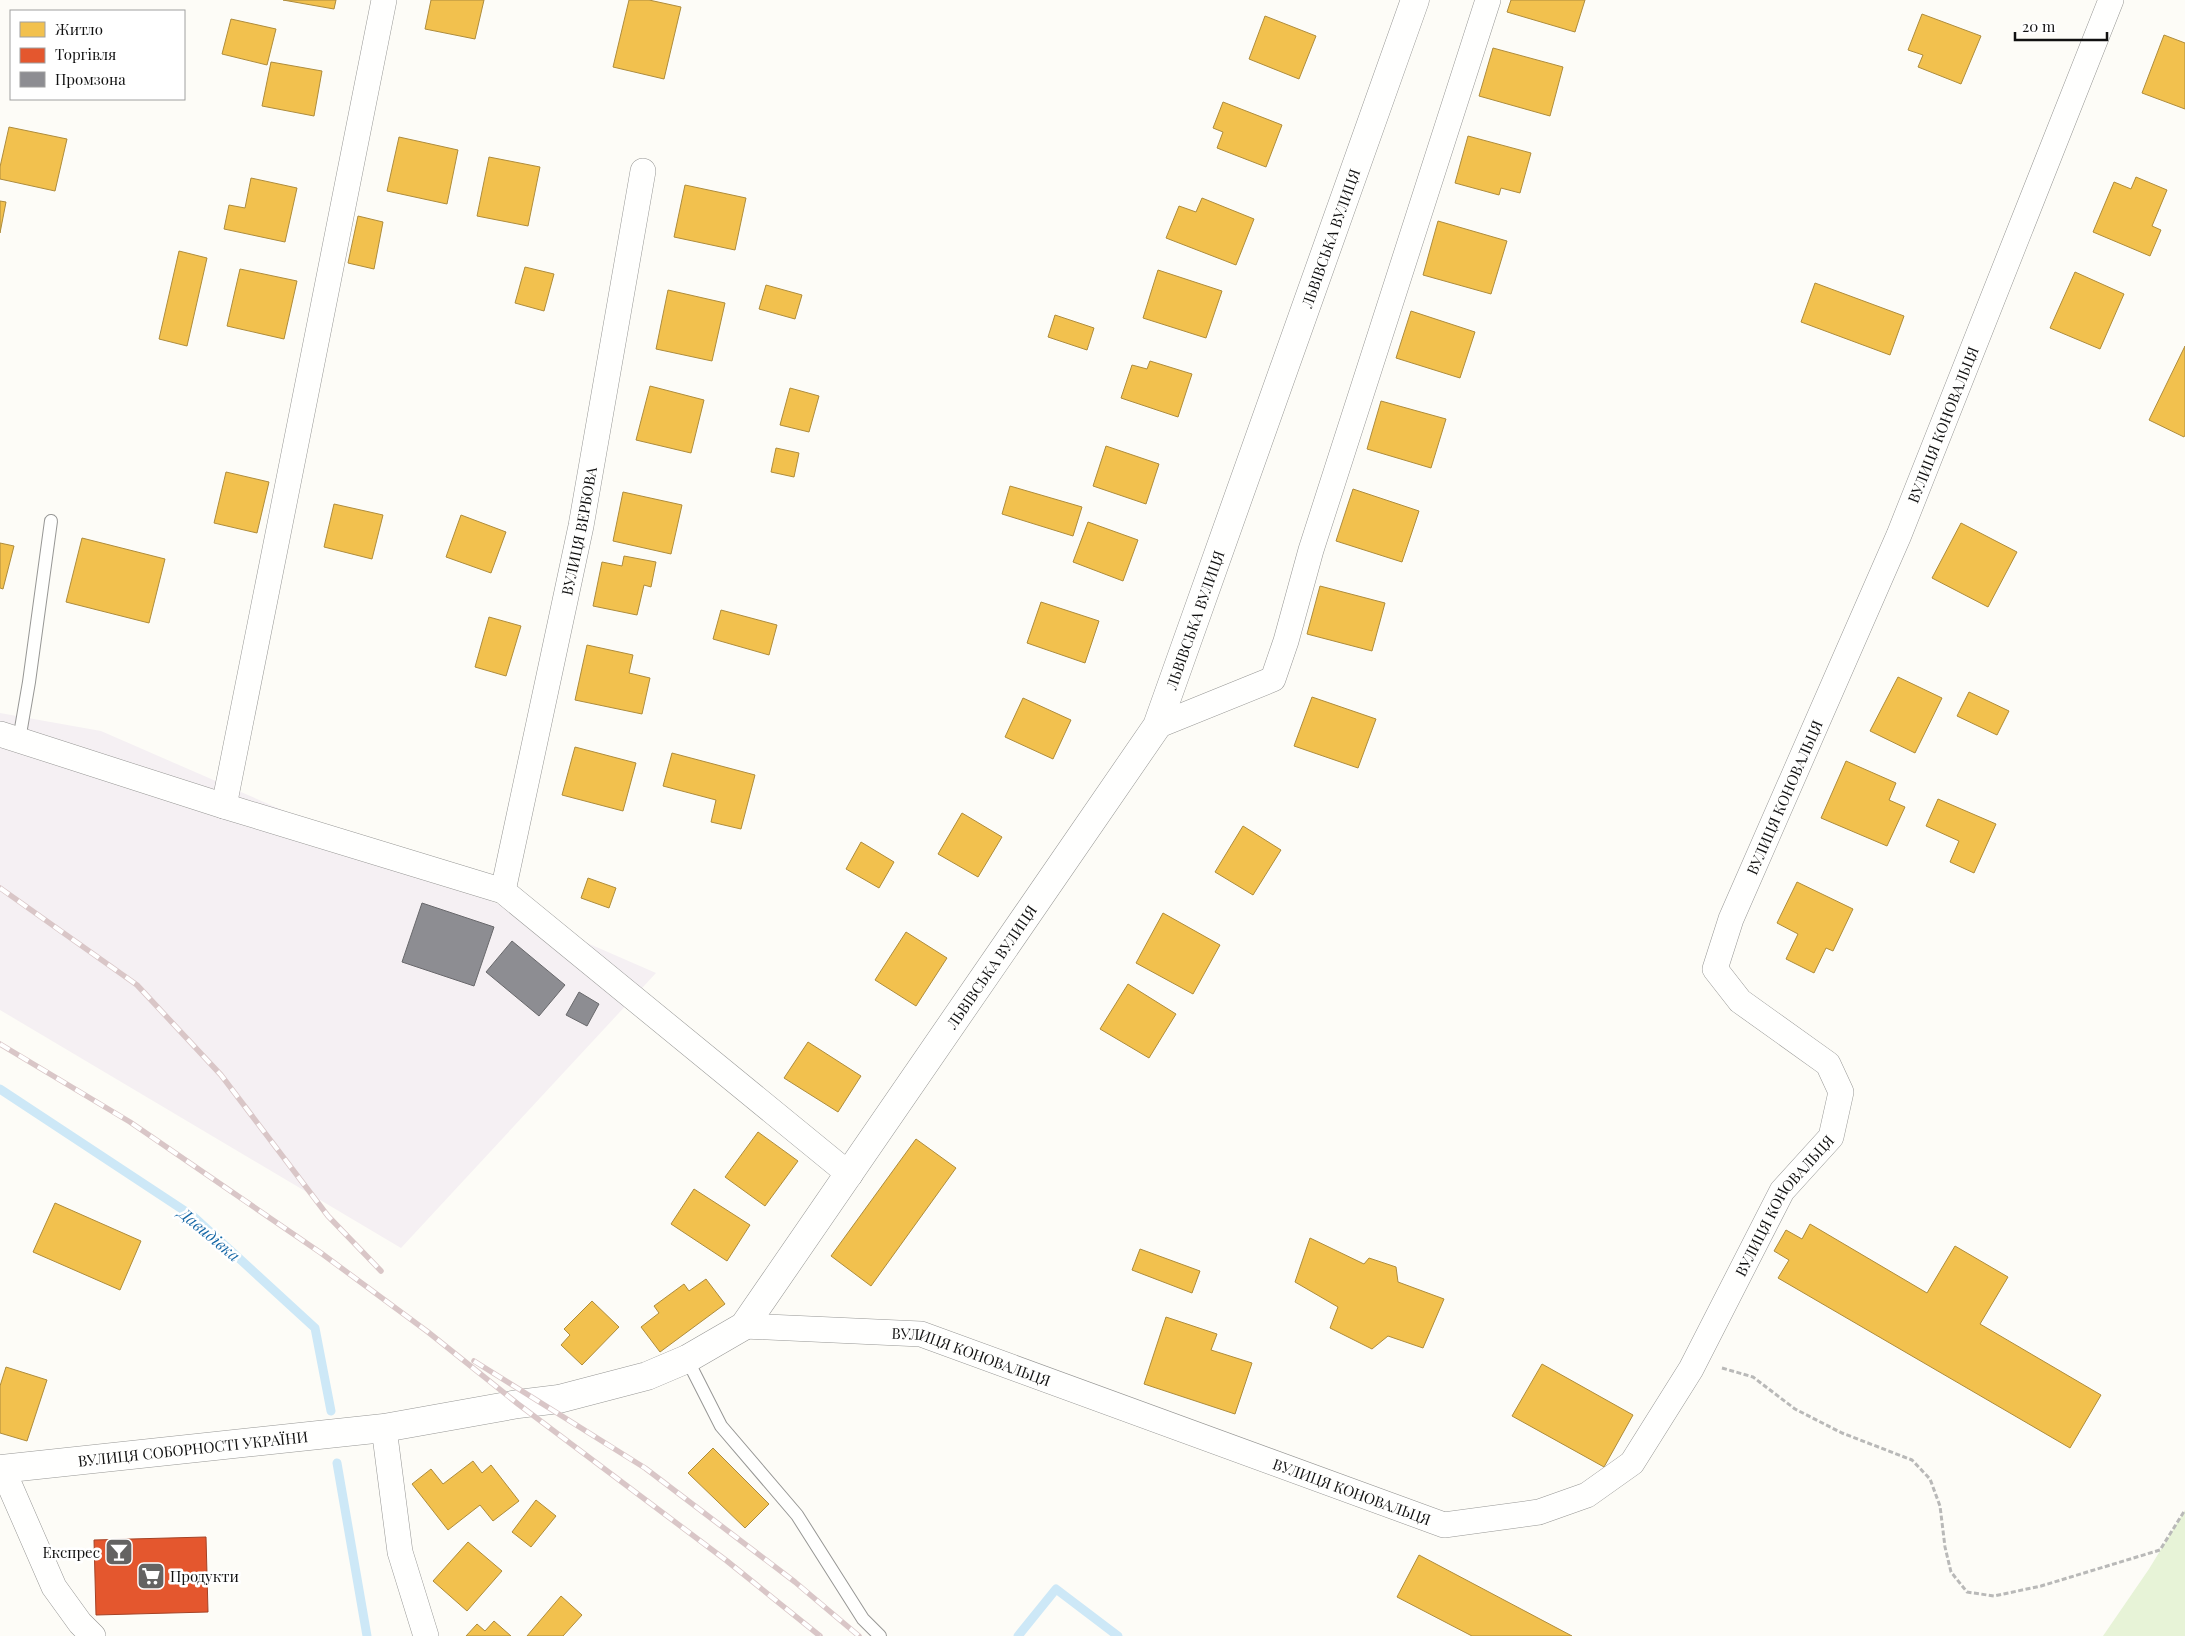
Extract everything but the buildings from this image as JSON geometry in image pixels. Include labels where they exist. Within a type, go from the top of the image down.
[{"type":"street","points":[[224,806],[384,0]]},
{"type":"street","name":"ЛЬВІВСЬКА ВУЛИЦЯ","points":[[744,1326],[850,1175],[1157,726],[1415,0]]},
{"type":"street","points":[[1157,726],[1273,679],[1286,641],[1311,550],[1488,0]]},
{"type":"street","name":"ВУЛИЦЯ КОНОВАЛЬЦЯ","points":[[744,1326],[920,1334],[1444,1525],[1538,1512],[1587,1495],[1632,1463],[1691,1369],[1782,1191],[1831,1137],[1841,1092],[1828,1064],[1740,1001],[1715,969],[1731,919],[1899,535],[2110,0]]},
{"type":"street","name":"ВУЛИЦЯ ВЕРБОВА","points":[[503,891],[581,526],[642,170]]},
{"type":"street","points":[[9,737],[224,806],[503,891],[850,1175]]},
{"type":"street","name":"ВУЛИЦЯ СОБОРНОСТІ УКРАЇНИ","points":[[2,1469],[384,1428],[518,1404],[559,1399],[647,1376],[687,1359],[744,1326]]},
{"type":"street","points":[[384,1428],[400,1552],[426,1636]]},
{"type":"street","points":[[2,1469],[54,1587],[80,1624],[93,1636]]},
{"type":"lane","points":[[9,737],[29,682],[51,521]]},
{"type":"lane","points":[[687,1359],[722,1426],[797,1514],[863,1619],[880,1636]]},
{"type":"path","points":[[1691,1369],[1724,1368],[1753,1377],[1795,1409],[1842,1433],[1912,1460],[1930,1479],[1940,1506],[1945,1547],[1951,1572],[1967,1592],[1994,1596],[2031,1588],[2160,1550],[2185,1510]]},
{"type":"shaded area","points":[[0,713],[101,731],[656,973],[401,1248],[0,1010]]},
{"type":"green space","points":[[2185,1510],[2185,1636],[2103,1636],[2149,1569]]},
{"type":"waterway","name":"Давидівка","points":[[0,1089],[194,1217],[315,1328],[331,1411]]},
{"type":"waterway","name":"Давидівка","points":[[337,1463],[367,1636]]},
{"type":"waterway","name":"Давидівка","points":[[1018,1636],[1056,1589],[1118,1636]]},
{"type":"railway","points":[[0,888],[137,985],[221,1075],[328,1216],[381,1271]]},
{"type":"railway","points":[[0,1044],[130,1122],[321,1253],[428,1332],[518,1404],[727,1561],[820,1636]]},
{"type":"railway","points":[[474,1361],[645,1468],[795,1582],[859,1636]]},
{"type":"place","name":"Експрес","points":[[119,1552]]},
{"type":"place","name":"Продукти","points":[[151,1576]]}]
